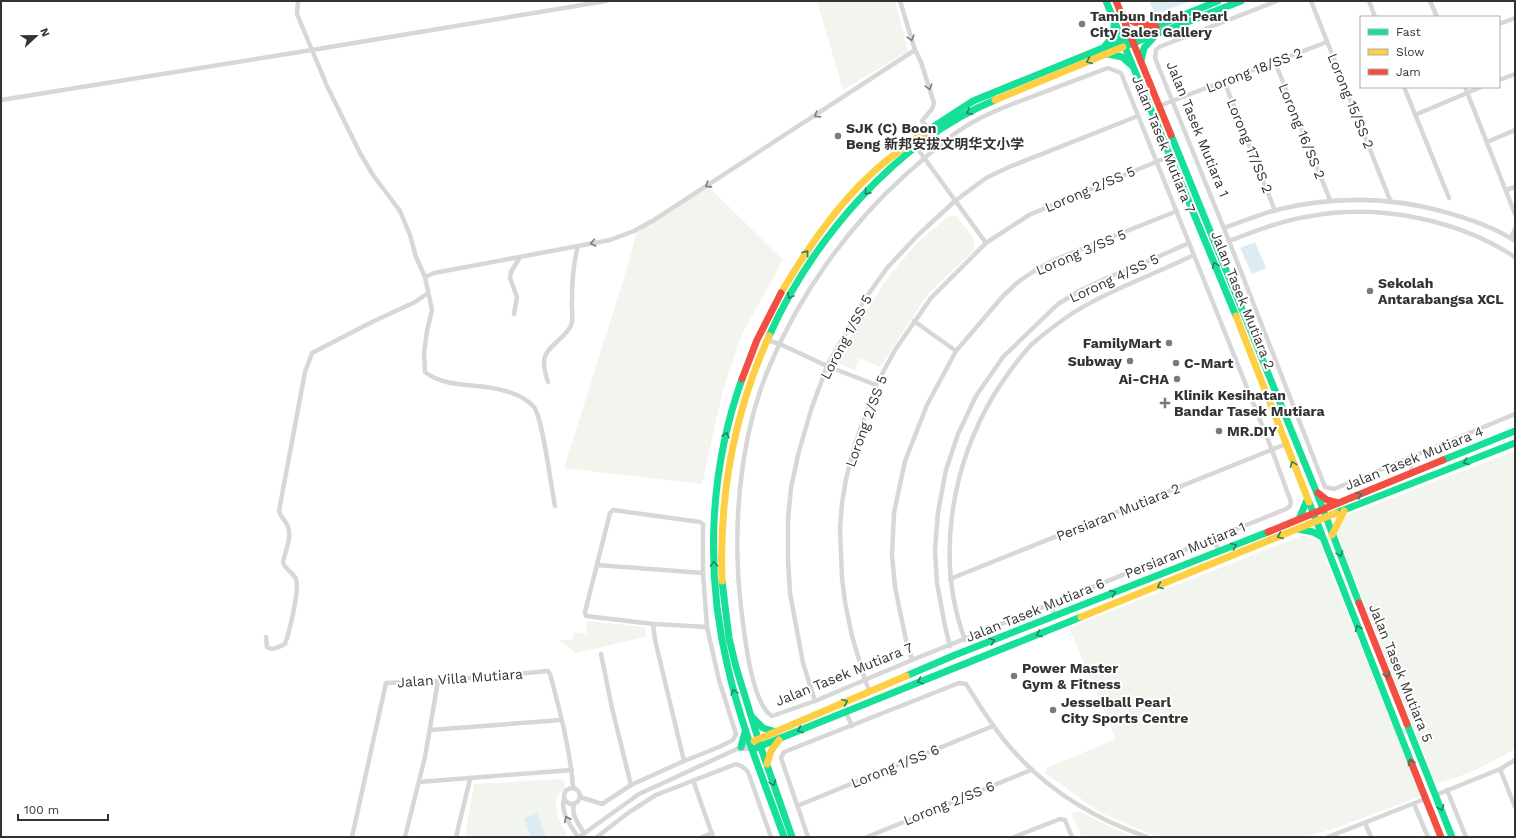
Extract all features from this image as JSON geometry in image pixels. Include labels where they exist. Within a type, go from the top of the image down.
[{"type":"street","points":[[298,1],[297,14],[327,86],[372,175],[400,211],[410,234],[416,257],[425,277],[432,310],[424,353],[425,372],[434,378],[450,384],[494,388],[521,397],[534,407],[540,421],[555,506]]},
{"type":"street","points":[[1,100],[606,1]]},
{"type":"street","points":[[900,1],[915,50],[921,62],[934,103],[932,109],[922,121],[929,129]]},
{"type":"street","name":"Jalan Tasek Mutiara 2","points":[[1106,1],[1238,324],[1316,521]]},
{"type":"street","name":"Jalan Tasek Mutiara 2","points":[[1116,1],[1326,517]]},
{"type":"street","points":[[784,837],[751,746],[726,661],[717,611],[713,532],[724,442],[738,389],[758,339],[788,279],[819,234],[863,181],[929,129],[973,101],[1132,41],[1218,1]]},
{"type":"street","points":[[1141,62],[1146,45],[1157,30],[1241,1]]},
{"type":"street","name":"Jalan Tasek Mutiara 1","points":[[1277,1],[1159,47],[1156,50],[1155,58],[1224,228],[1325,487],[1334,489],[1408,458]]},
{"type":"street","name":"Lorong 15/SS 2","points":[[1311,1],[1390,200]]},
{"type":"street","points":[[1369,1],[1375,16]]},
{"type":"street","points":[[1430,1],[1436,16]]},
{"type":"street","points":[[1120,12],[1130,20],[1157,30]]},
{"type":"street","points":[[792,837],[740,683],[729,638],[722,554],[722,522],[727,476],[740,416],[753,375],[767,340],[808,265],[827,238],[870,188],[917,148],[958,118],[976,108],[1105,51],[1116,29],[1113,17]]},
{"type":"street","points":[[1500,24],[1515,18]]},
{"type":"street","name":"Lorong 18/SS 2","points":[[1160,106],[1327,42]]},
{"type":"street","points":[[425,277],[434,273],[610,240],[634,231],[654,220],[915,50]]},
{"type":"street","points":[[1105,51],[1122,56],[1134,69]]},
{"type":"street","name":"Lorong 16/SS 2","points":[[1275,62],[1330,200]]},
{"type":"street","name":"Jalan Tasek Mutiara 7","points":[[965,640],[912,660],[815,701],[772,716],[767,713],[763,708],[756,691],[745,645],[737,552],[740,493],[744,463],[758,398],[780,344],[798,309],[819,274],[842,243],[885,193],[954,134],[973,122],[1013,103],[1108,68],[1121,73],[1158,162],[1272,450],[1291,502]]},
{"type":"street","points":[[1500,80],[1515,74]]},
{"type":"street","name":"Lorong 17/SS 2","points":[[1224,82],[1275,210]]},
{"type":"street","points":[[1404,88],[1449,198]]},
{"type":"street","points":[[1465,88],[1515,214]]},
{"type":"street","points":[[1415,115],[1479,88]]},
{"type":"street","name":"Lorong 1/SS 5","points":[[815,701],[803,663],[790,593],[788,519],[798,455],[811,410],[827,366],[865,299],[887,268],[918,235],[955,201],[986,178],[1009,167],[1138,116]]},
{"type":"street","points":[[1487,142],[1515,130]]},
{"type":"street","points":[[917,148],[986,243]]},
{"type":"street","name":"Lorong 2/SS 5","points":[[870,692],[864,680],[852,636],[845,602],[842,578],[840,529],[846,479],[856,444],[876,385],[895,350],[931,298],[986,243],[1029,215],[1170,156]]},
{"type":"street","points":[[1506,190],[1515,187]]},
{"type":"street","points":[[1224,228],[1275,210],[1330,200],[1347,199],[1390,200],[1423,206],[1469,219],[1513,240],[1515,230]]},
{"type":"street","points":[[1229,241],[1263,228],[1304,217],[1360,211],[1420,218],[1478,237],[1500,247],[1515,257]]},
{"type":"street","name":"Lorong 3/SS 5","points":[[912,660],[904,634],[895,587],[892,555],[894,513],[905,461],[927,405],[956,351],[1003,296],[1018,282],[1034,271],[1054,260],[1177,212]]},
{"type":"street","name":"Lorong 4/SS 5","points":[[950,646],[937,583],[935,550],[938,512],[946,470],[958,434],[976,396],[1003,357],[1058,304],[1081,290],[1189,243]]},
{"type":"street","points":[[548,382],[543,360],[548,350],[572,325],[572,282],[578,246]]},
{"type":"street","points":[[965,640],[957,614],[950,579],[952,510],[960,474],[969,446],[986,409],[1009,371],[1032,345],[1065,318],[1082,307],[1194,255]]},
{"type":"street","points":[[514,314],[517,297],[510,278],[511,272],[520,257]]},
{"type":"street","points":[[266,637],[267,647],[269,649],[274,649],[285,644],[288,636],[297,586],[294,575],[284,566],[282,562],[289,535],[288,527],[280,517],[279,510],[305,372],[312,353],[415,302],[428,293]]},
{"type":"street","points":[[1238,324],[1246,320]]},
{"type":"street","points":[[914,321],[956,351]]},
{"type":"street","points":[[767,340],[780,344],[827,366],[876,385]]},
{"type":"street","points":[[1277,398],[1288,393]]},
{"type":"street","points":[[1413,473],[1408,458],[1515,414]]},
{"type":"street","name":"Jalan Tasek Mutiara 4","points":[[1324,510],[1515,431]]},
{"type":"street","points":[[1487,442],[1491,452]]},
{"type":"street","name":"Jalan Tasek Mutiara 4","points":[[1326,517],[1515,443]]},
{"type":"street","name":"Persiaran Mutiara 2","points":[[950,579],[1286,444]]},
{"type":"street","points":[[1316,491],[1327,500],[1339,503]]},
{"type":"street","points":[[1299,520],[1307,500]]},
{"type":"street","name":"Persiaran Mutiara 1","points":[[965,640],[1286,509],[1290,506],[1291,502]]},
{"type":"street","points":[[580,797],[602,804],[631,785],[733,740],[736,734],[719,680],[707,627],[703,573],[704,528],[700,522],[613,510],[610,513],[585,612],[586,616],[653,624],[707,627]]},
{"type":"street","name":"Jalan Tasek Mutiara 6","points":[[759,743],[776,732],[956,655],[1324,510]]},
{"type":"street","points":[[1332,535],[1344,511]]},
{"type":"street","name":"Jalan Tasek Mutiara 6","points":[[751,746],[782,737],[846,712],[956,666],[1141,593],[1326,517]]},
{"type":"street","name":"Jalan Tasek Mutiara 5","points":[[1326,517],[1403,716],[1452,837]]},
{"type":"street","name":"Jalan Tasek Mutiara 5","points":[[1316,521],[1441,837]]},
{"type":"street","points":[[1298,528],[1313,532],[1322,537]]},
{"type":"street","points":[[1214,539],[1219,552]]},
{"type":"street","points":[[597,565],[703,573]]},
{"type":"street","points":[[1138,583],[1141,593]]},
{"type":"street","points":[[1051,605],[1055,616]]},
{"type":"street","points":[[653,624],[655,640],[684,761]]},
{"type":"street","points":[[601,654],[612,708],[631,785]]},
{"type":"street","name":"Jalan Villa Mutiara","points":[[352,837],[386,683],[548,671],[550,674],[572,770],[573,787]]},
{"type":"street","points":[[405,837],[420,782],[438,680]]},
{"type":"street","points":[[808,837],[781,758],[784,752],[959,683],[966,684],[993,726],[1031,770],[1087,811],[1147,837]]},
{"type":"street","points":[[846,712],[852,726]]},
{"type":"street","points":[[750,713],[756,724],[769,731],[776,732]]},
{"type":"street","points":[[1395,720],[1403,716]]},
{"type":"street","points":[[430,730],[561,720]]},
{"type":"street","name":"Lorong 1/SS 6","points":[[797,806],[993,726]]},
{"type":"street","points":[[740,749],[746,730]]},
{"type":"street","points":[[767,766],[770,752],[774,744],[782,737]]},
{"type":"street","points":[[584,833],[572,810],[574,804],[578,802],[580,797],[580,792],[573,787],[566,791],[563,803],[565,814],[579,837],[639,794],[684,772],[751,746]]},
{"type":"street","points":[[740,749],[750,754],[756,760]]},
{"type":"street","points":[[1436,795],[1500,769],[1515,760]]},
{"type":"street","points":[[597,837],[628,813],[656,795],[736,764],[743,766],[748,772],[771,837]]},
{"type":"street","points":[[1500,769],[1515,807]]},
{"type":"street","points":[[420,782],[572,770]]},
{"type":"street","name":"Lorong 2/SS 6","points":[[867,837],[1031,770]]},
{"type":"street","points":[[456,837],[470,779]]},
{"type":"street","points":[[693,780],[713,835],[702,837]]},
{"type":"street","points":[[1447,790],[1466,837]]},
{"type":"street","points":[[564,798],[567,802],[574,804]]},
{"type":"street","points":[[1328,837],[1425,799]]},
{"type":"street","points":[[1414,804],[1428,837]]},
{"type":"street","points":[[1014,837],[1060,819],[1065,820],[1072,837]]},
{"type":"street","points":[[1365,823],[1371,837]]},
{"type":"shaded area","points":[[817,1],[895,1],[908,51],[843,90]]},
{"type":"shaded area","points":[[1149,1],[1190,1],[1155,15]]},
{"type":"shaded area","points":[[708,186],[783,260],[741,336],[723,390],[702,484],[564,468],[624,278],[637,231]]},
{"type":"shaded area","points":[[949,216],[956,216],[974,239],[974,250],[928,294],[880,367],[860,358],[855,370],[835,362],[887,279],[919,241]]},
{"type":"shaded area","points":[[1255,242],[1266,268],[1252,274],[1240,248]]},
{"type":"shaded area","points":[[1515,451],[1515,749],[1465,774],[1435,783],[1337,533],[1345,516]]},
{"type":"shaded area","points":[[1303,535],[1318,540],[1421,796],[1333,829],[1305,837],[1167,837],[1151,834],[1101,813],[1045,773],[1046,768],[1116,739],[1069,628]]},
{"type":"shaded area","points":[[587,621],[645,627],[646,637],[575,653],[559,640],[572,640],[574,632],[586,634]]},
{"type":"shaded area","points":[[564,779],[565,788],[556,797],[558,816],[567,833],[563,837],[472,837],[465,835],[474,784]]},
{"type":"shaded area","points":[[1079,811],[1112,828],[1134,837],[1082,837],[1071,813]]},
{"type":"shaded area","points":[[537,813],[546,837],[531,837],[524,818]]},
{"type":"traffic: fast","points":[[1106,1],[1236,316]]},
{"type":"traffic: fast","points":[[930,129],[973,101],[1218,1]]},
{"type":"traffic: fast","points":[[1123,47],[1241,1]]},
{"type":"traffic: fast","points":[[1105,46],[1112,36],[1114,24]]},
{"type":"traffic: fast","points":[[1141,61],[1144,48],[1153,38]]},
{"type":"traffic: fast","points":[[1108,54],[1122,57],[1131,65]]},
{"type":"traffic: fast","points":[[769,336],[787,300],[809,264],[833,230],[861,197],[891,167],[924,141],[959,118],[995,100]]},
{"type":"traffic: fast","points":[[1171,135],[1316,491],[1359,603]]},
{"type":"traffic: fast","points":[[742,379],[731,414],[717,486],[714,522],[716,596],[721,632],[733,690],[753,753],[784,837]]},
{"type":"traffic: fast","points":[[1443,460],[1515,431]]},
{"type":"traffic: fast","points":[[1336,513],[1515,443]]},
{"type":"traffic: fast","points":[[1299,519],[1307,500]]},
{"type":"traffic: fast","points":[[1309,502],[1411,762]]},
{"type":"traffic: fast","points":[[1298,529],[1313,532],[1322,537]]},
{"type":"traffic: fast","points":[[906,676],[955,655],[1268,532]]},
{"type":"traffic: fast","points":[[722,581],[729,638],[736,667],[760,745],[792,837]]},
{"type":"traffic: fast","points":[[756,748],[1081,617]]},
{"type":"traffic: fast","points":[[753,718],[763,728],[776,732]]},
{"type":"traffic: fast","points":[[1407,724],[1452,837]]},
{"type":"traffic: fast","points":[[741,747],[745,732]]},
{"type":"traffic: slow","points":[[995,100],[1123,47]]},
{"type":"traffic: slow","points":[[781,293],[800,262],[844,202],[876,169],[906,145],[930,129]]},
{"type":"traffic: slow","points":[[1236,316],[1309,502]]},
{"type":"traffic: slow","points":[[722,581],[723,518],[731,456],[746,395],[769,336]]},
{"type":"traffic: slow","points":[[1332,535],[1344,511]]},
{"type":"traffic: slow","points":[[1081,617],[1336,513]]},
{"type":"traffic: slow","points":[[754,741],[906,676]]},
{"type":"traffic: slow","points":[[767,764],[771,751],[779,740]]},
{"type":"traffic: jam","points":[[1116,1],[1171,135]]},
{"type":"traffic: jam","points":[[1122,14],[1134,22],[1156,27]]},
{"type":"traffic: jam","points":[[742,379],[757,340],[781,293]]},
{"type":"traffic: jam","points":[[1268,532],[1443,460]]},
{"type":"traffic: jam","points":[[1318,493],[1327,500],[1338,503]]},
{"type":"traffic: jam","points":[[1359,603],[1407,724]]},
{"type":"traffic: jam","points":[[1411,762],[1441,837]]},
{"type":"place","name":"Tambun Indah Pearl City Sales Gallery","points":[[1082,24]]},
{"type":"place","name":"SJK (C) Boon Beng 新邦安拔文明华文小学","points":[[838,136]]},
{"type":"place","name":"Sekolah Antarabangsa XCL","points":[[1370,291]]},
{"type":"place","name":"FamilyMart","points":[[1169,343]]},
{"type":"place","name":"Subway","points":[[1130,361]]},
{"type":"place","name":"C-Mart","points":[[1176,363]]},
{"type":"place","name":"Ai-CHA","points":[[1177,379]]},
{"type":"place","name":"Klinik Kesihatan Bandar Tasek Mutiara","points":[[1165,403]]},
{"type":"place","name":"MR.DIY","points":[[1219,431]]},
{"type":"place","name":"Power Master Gym & Fitness","points":[[1014,676]]},
{"type":"place","name":"Jesselball Pearl City Sports Centre","points":[[1053,710]]}]
